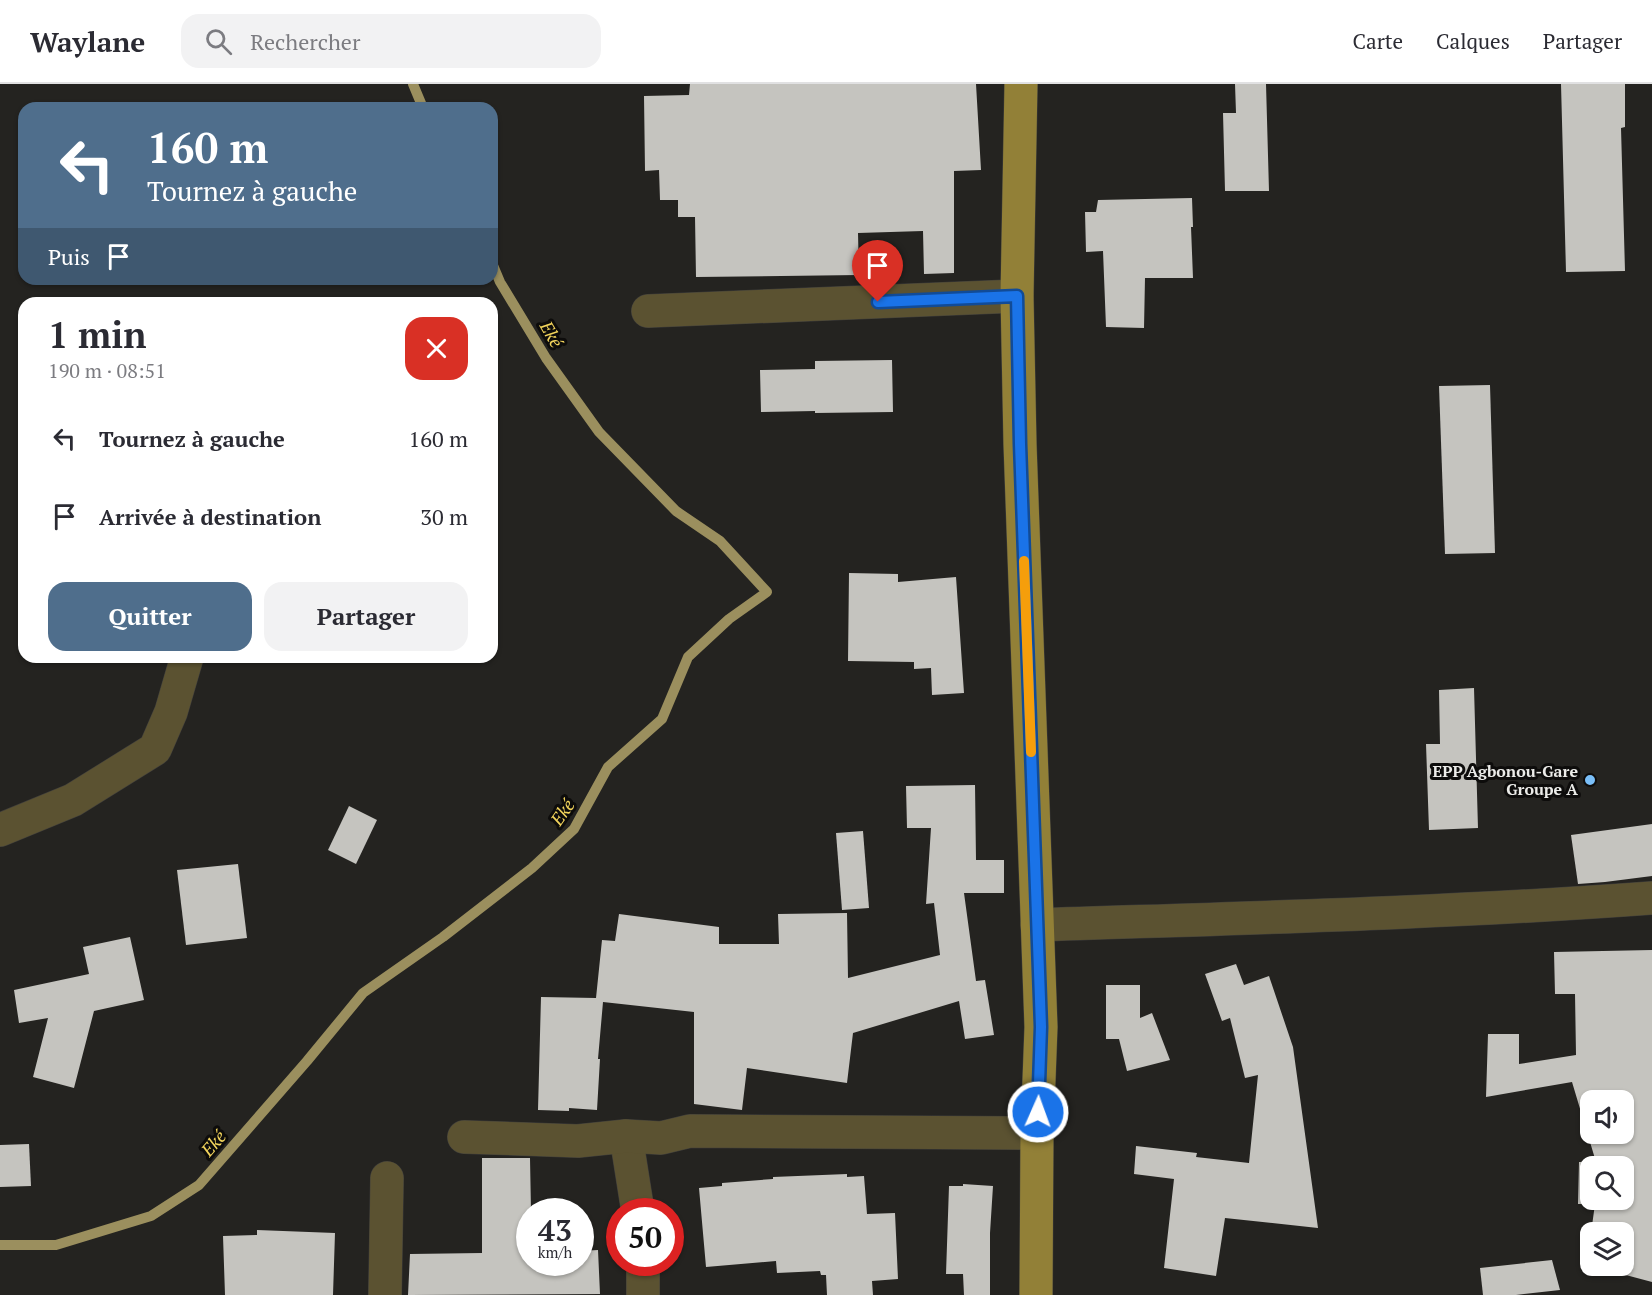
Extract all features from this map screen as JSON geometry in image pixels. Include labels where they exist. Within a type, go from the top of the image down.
[{"type":"main road","points":[[1021,84],[1017,296],[1020,444],[1041,1027],[1037,1133],[1036,1295]]},
{"type":"street","points":[[648,311],[1017,296]]},
{"type":"street","points":[[0,830],[73,800],[155,749],[171,712],[185,663]]},
{"type":"street","points":[[1037,925],[1373,914],[1652,898]]},
{"type":"street","points":[[464,1137],[578,1141],[626,1136],[661,1138],[690,1131],[1037,1133]]},
{"type":"street","points":[[626,1136],[636,1198]]},
{"type":"street","points":[[385,1295],[387,1178]]},
{"type":"street","points":[[643,1276],[643,1295]]},
{"type":"building","points":[[690,84],[976,84],[981,170],[954,171],[954,273],[924,274],[923,231],[858,233],[859,275],[696,277],[695,217],[678,217],[678,200],[660,200],[659,170],[645,171],[644,96],[689,95]]},
{"type":"building","points":[[1235,84],[1266,84],[1269,191],[1225,191],[1223,113],[1236,113]]},
{"type":"building","points":[[1561,84],[1625,84],[1625,127],[1621,128],[1625,271],[1566,272]]},
{"type":"building","points":[[1192,198],[1193,278],[1145,278],[1144,328],[1106,327],[1103,251],[1086,252],[1085,212],[1096,212],[1098,200]]},
{"type":"building","points":[[892,360],[893,412],[761,412],[760,370],[815,369],[815,361]]},
{"type":"building","points":[[1490,385],[1495,553],[1445,554],[1439,386]]},
{"type":"building","points":[[849,573],[898,574],[898,582],[956,577],[964,693],[932,695],[931,668],[914,669],[914,662],[848,661]]},
{"type":"building","points":[[1474,688],[1478,828],[1429,830],[1426,744],[1440,744],[1439,690]]},
{"type":"building","points":[[975,785],[976,860],[1004,860],[1004,893],[964,893],[976,981],[985,980],[994,1035],[965,1039],[959,1001],[853,1033],[847,1083],[747,1068],[742,1110],[694,1104],[694,1012],[603,1002],[598,1059],[600,1059],[597,1110],[569,1108],[569,1111],[538,1110],[541,997],[596,998],[602,940],[615,941],[619,914],[719,927],[719,944],[779,944],[778,914],[847,913],[848,978],[940,955],[934,903],[926,904],[931,828],[907,828],[906,786]]},
{"type":"building","points":[[349,806],[377,820],[356,864],[328,850]]},
{"type":"building","points":[[1652,824],[1652,876],[1578,884],[1571,835]]},
{"type":"building","points":[[863,831],[869,908],[842,910],[836,833]]},
{"type":"building","points":[[238,864],[247,938],[186,945],[177,870]]},
{"type":"building","points":[[130,937],[144,1000],[94,1011],[74,1088],[33,1077],[48,1018],[19,1023],[14,990],[89,974],[83,947]]},
{"type":"building","points":[[1652,950],[1652,1282],[1630,1276],[1634,1276],[1634,1222],[1593,1222],[1594,1210],[1634,1210],[1634,1156],[1594,1156],[1591,1144],[1634,1144],[1634,1090],[1580,1090],[1580,1109],[1572,1082],[1486,1097],[1488,1034],[1519,1034],[1519,1064],[1576,1055],[1575,994],[1555,994],[1554,952]]},
{"type":"building","points":[[1236,964],[1244,985],[1269,976],[1293,1047],[1318,1228],[1225,1218],[1216,1276],[1164,1268],[1174,1179],[1134,1174],[1136,1146],[1197,1153],[1196,1157],[1249,1163],[1258,1075],[1245,1078],[1230,1018],[1222,1021],[1205,974]]},
{"type":"building","points":[[1106,985],[1140,985],[1140,1018],[1152,1013],[1170,1060],[1127,1071],[1119,1039],[1106,1039]]},
{"type":"building","points":[[29,1144],[31,1186],[0,1187],[0,1145]]},
{"type":"building","points":[[482,1158],[530,1158],[531,1198],[516,1198],[516,1276],[594,1276],[594,1250],[598,1250],[600,1294],[408,1295],[410,1254],[482,1253]]},
{"type":"building","points":[[1579,1162],[1580,1204],[1578,1204]]},
{"type":"building","points":[[847,1174],[847,1177],[864,1176],[867,1214],[895,1213],[898,1279],[872,1281],[873,1295],[827,1295],[826,1275],[821,1275],[820,1271],[777,1273],[776,1261],[706,1267],[699,1188],[722,1186],[722,1183],[773,1179],[773,1177]]},
{"type":"building","points":[[963,1184],[993,1186],[990,1295],[964,1295],[963,1274],[946,1274],[949,1186],[963,1186]]},
{"type":"building","points":[[257,1230],[335,1233],[333,1295],[225,1295],[223,1236],[257,1235]]},
{"type":"building","points":[[1552,1260],[1560,1290],[1516,1295],[1483,1295],[1480,1268]]},
{"type":"waterway","name":"Eké","points":[[413,84],[420,102]]},
{"type":"waterway","name":"Eké","points":[[0,1245],[56,1245],[151,1216],[199,1185],[363,993],[443,937],[532,868],[574,829],[608,767],[662,719],[688,657],[729,619],[767,592],[720,541],[676,511],[599,432],[546,358],[498,277]]},
{"type":"slow traffic","points":[[1024,561],[1031,752]]},
{"type":"place","name":"EPP Agbonou-Gare Groupe A","points":[[1590,780]]},
{"type":"route","points":[[878,302],[1017,296],[1020,444],[1041,1027],[1038,1112]]}]
